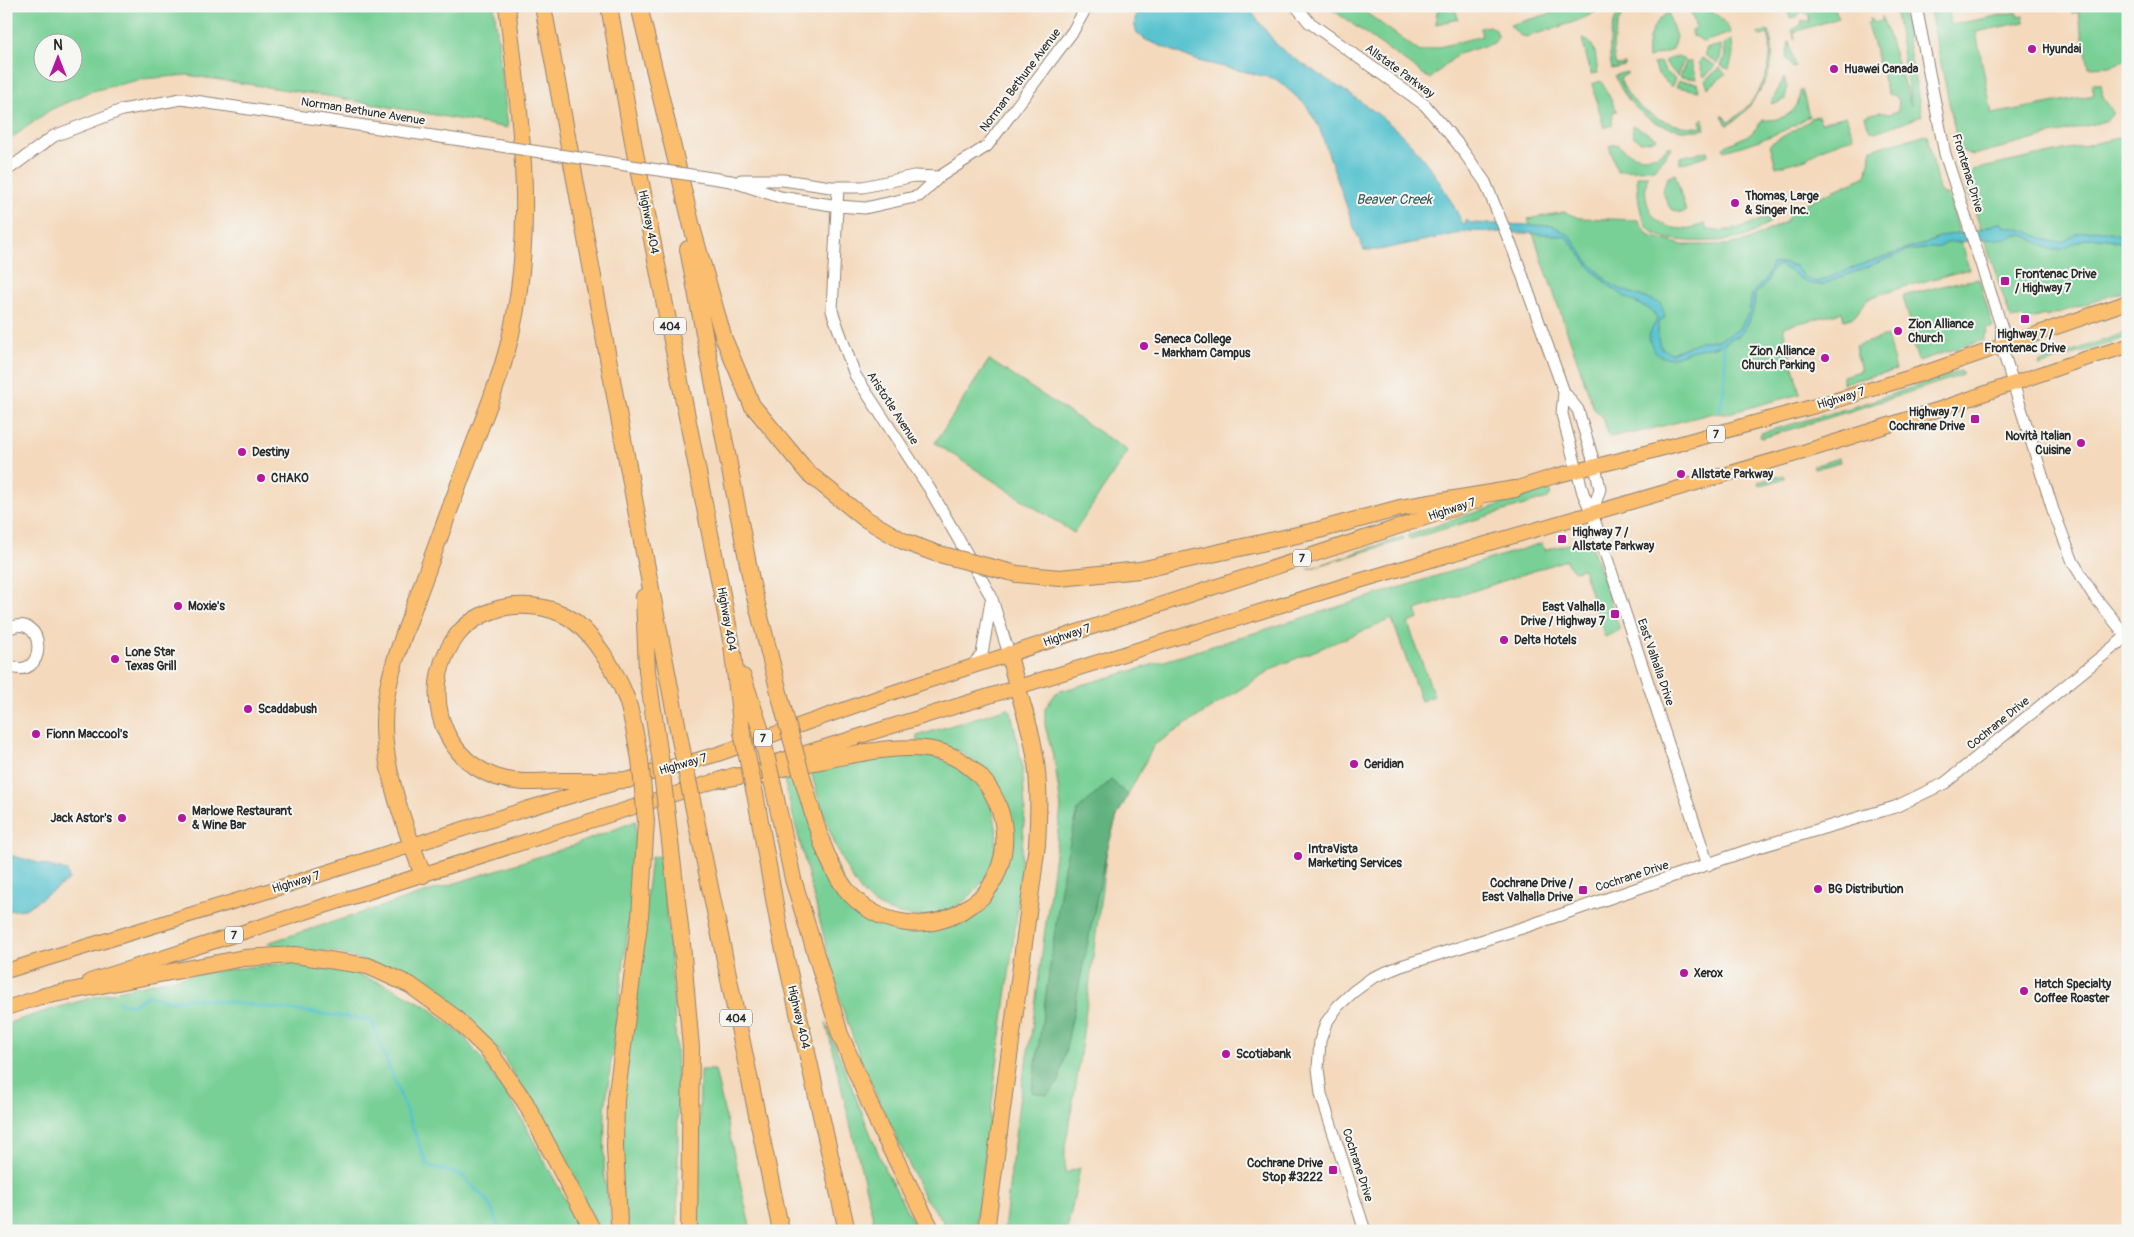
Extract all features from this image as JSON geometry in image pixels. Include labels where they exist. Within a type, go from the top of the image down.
[{"type":"highway","points":[[423,875],[389,768],[384,728],[386,697],[401,645],[485,416],[511,336],[521,283],[525,230],[524,161],[507,6]]},
{"type":"highway","name":"404","points":[[542,6],[682,750],[781,1231]]},
{"type":"highway","name":"Highway 404","points":[[609,6],[635,152],[732,645],[742,732],[780,932],[847,1231]]},
{"type":"highway","points":[[639,6],[693,231],[724,339],[752,405],[808,473],[864,518],[903,541],[935,553],[1017,574],[1060,578],[1140,570],[1315,531],[1400,508],[1515,488]]},
{"type":"highway","points":[[662,108],[752,585],[786,716],[805,787],[834,869],[845,888],[868,910],[900,923],[919,925],[940,922],[960,913],[984,895],[998,871],[1004,854],[1002,815],[991,789],[969,766],[943,752],[905,748],[854,754],[724,778]]},
{"type":"highway","points":[[642,542],[647,671],[660,757],[682,944],[691,1048],[689,1231]]},
{"type":"highway","points":[[621,1231],[614,1147],[616,1100],[640,917],[646,821],[640,759],[627,701],[612,666],[586,633],[564,614],[533,605],[508,606],[483,614],[459,632],[447,652],[439,674],[437,692],[441,721],[452,746],[470,764],[496,777],[518,782],[628,780]]},
{"type":"highway","points":[[732,645],[760,728],[794,879],[840,1034],[880,1128],[932,1231]]},
{"type":"highway","points":[[986,1231],[1037,845],[1040,796],[1032,740],[1009,654]]},
{"type":"highway","points":[[44,996],[244,958],[295,954],[368,966],[410,985],[453,1016],[489,1051],[525,1102],[593,1231]]},
{"type":"main road","name":"Highway 7","points":[[6,970],[290,884],[412,844],[718,754],[973,666],[1515,488],[1837,400],[1924,373],[2128,302]]},
{"type":"main road","name":"Highway 7","points":[[6,1008],[724,778],[1362,580],[1803,452],[1940,410],[2082,360],[2128,346]]},
{"type":"street","name":"Norman Bethune Avenue","points":[[731,180],[780,197],[838,206],[865,208],[919,196],[939,177],[987,146],[1073,31],[1087,6]]},
{"type":"street","name":"Allstate Parkway","points":[[1296,6],[1309,22],[1425,105],[1458,144],[1485,182],[1514,252],[1564,392],[1578,410],[1600,489],[1592,513]]},
{"type":"street","name":"Frontenac Drive","points":[[1916,6],[1945,154],[2002,328],[2001,345],[2013,384]]},
{"type":"street","name":"Norman Bethune Avenue","points":[[6,171],[54,136],[122,110],[181,99],[731,180],[783,180],[838,187],[863,187],[914,176],[939,177]]},
{"type":"street","name":"Aristotle Avenue","points":[[838,187],[832,311],[855,375],[929,488],[991,596],[1009,654]]},
{"type":"street","name":"Cochrane Drive","points":[[1365,1231],[1321,1094],[1318,1068],[1320,1042],[1326,1023],[1338,1006],[1353,992],[1372,978],[1401,966],[1528,926],[1750,850],[1895,807],[1945,783],[2127,637],[2094,596],[2073,562],[2053,510],[2013,384]]},
{"type":"street","name":"Allstate Parkway","points":[[1564,392],[1562,414],[1577,470]]},
{"type":"street","name":"East Valhalla Drive","points":[[1577,470],[1708,865]]},
{"type":"street","points":[[973,666],[982,654],[991,596]]},
{"type":"street","points":[[6,630],[19,626],[28,628],[36,635],[39,649],[36,659],[28,666],[18,668],[6,664]]},
{"type":"green space","points":[[6,6],[494,6],[508,128],[334,97],[187,75],[142,79],[92,91],[50,110],[6,142]]},
{"type":"green space","points":[[1327,6],[1357,6],[1420,52],[1482,36],[1480,28],[1489,26],[1496,30],[1498,36],[1494,43],[1458,54],[1430,79]]},
{"type":"green space","points":[[1577,6],[1602,6],[1588,16],[1527,37],[1519,35],[1510,25]]},
{"type":"green space","points":[[1622,6],[1627,6],[1617,27],[1613,50],[1616,65],[1625,64],[1625,66],[1612,69],[1610,45],[1612,29]]},
{"type":"green space","points":[[1689,6],[1709,10],[1724,22],[1731,33],[1703,42],[1697,37],[1692,36],[1691,30],[1696,28]]},
{"type":"green space","points":[[1786,6],[1834,6],[1839,18],[1794,32],[1795,40],[1792,30],[1801,25],[1802,20],[1809,22],[1809,15],[1802,11],[1799,16],[1790,18]]},
{"type":"green space","points":[[1895,6],[1901,6],[1922,116],[1875,132],[1869,129],[1865,116],[1879,112],[1889,114],[1898,111],[1899,101],[1896,96],[1888,94],[1867,24],[1870,22],[1869,19],[1873,23],[1882,21],[1882,16],[1911,106]]},
{"type":"green space","points":[[1929,6],[1948,6],[1951,25],[2017,12],[2018,17],[2023,16],[2024,22],[1976,32],[1992,114],[2094,95],[2092,84],[2101,84],[2103,97],[2112,109],[2112,115],[2105,121],[1973,155],[1959,150]]},
{"type":"green space","points":[[2071,6],[2128,6],[2128,60],[2110,66],[2089,67],[2078,12],[2072,13]]},
{"type":"green space","points":[[1450,7],[1456,11],[1458,19],[1436,24],[1437,11]]},
{"type":"green space","points":[[1668,13],[1676,37],[1672,50],[1648,58],[1651,32],[1658,21]]},
{"type":"green space","points":[[1768,30],[1772,51],[1770,70],[1762,88],[1745,111],[1727,125],[1722,115],[1729,122],[1739,115],[1748,106],[1762,84],[1770,59],[1770,46],[1768,34],[1760,36],[1757,33]]},
{"type":"green space","points":[[1582,39],[1591,44],[1593,48],[1598,73],[1591,74]]},
{"type":"green space","points":[[1732,40],[1733,55],[1729,69],[1721,66],[1725,56],[1724,43]]},
{"type":"green space","points":[[1789,42],[1796,67],[1793,68],[1786,58]]},
{"type":"green space","points":[[1721,45],[1721,55],[1718,64],[1705,55],[1706,49]]},
{"type":"green space","points":[[1678,56],[1684,60],[1677,76],[1664,61]]},
{"type":"green space","points":[[1702,58],[1716,66],[1704,77],[1699,62]]},
{"type":"green space","points":[[1660,62],[1665,71],[1675,79],[1671,87],[1658,74],[1653,64]]},
{"type":"green space","points":[[1686,62],[1691,62],[1696,79],[1680,77]]},
{"type":"green space","points":[[1720,68],[1726,74],[1708,88],[1705,80]]},
{"type":"green space","points":[[1627,72],[1627,74],[1620,78],[1625,90],[1642,109],[1664,121],[1689,127],[1702,127],[1700,121],[1703,118],[1705,129],[1676,129],[1650,119],[1629,100],[1621,88],[1615,75]]},
{"type":"green space","points":[[1784,78],[1787,88],[1785,99],[1775,104],[1771,103]]},
{"type":"green space","points":[[1601,81],[1617,111],[1613,112],[1612,125],[1604,128],[1592,84]]},
{"type":"green space","points":[[1679,81],[1697,83],[1699,91],[1676,87]]},
{"type":"green space","points":[[1802,90],[1809,116],[1779,133],[1724,151],[1723,147],[1751,134],[1763,120],[1777,119],[1789,114],[1797,105],[1800,91]]},
{"type":"green space","points":[[1818,116],[1821,123],[1846,116],[1854,137],[1821,149],[1806,159],[1776,167],[1770,144],[1809,121],[1810,118]]},
{"type":"green space","points":[[1632,126],[1656,138],[1641,142],[1633,136]]},
{"type":"green space","points":[[1927,134],[1939,191],[1949,197],[1969,269],[1882,293],[1868,299],[1854,317],[1844,320],[1842,312],[1783,327],[1800,394],[1725,414],[1713,413],[1631,434],[1609,437],[1603,417],[1594,409],[1528,219],[1564,212],[1579,218],[1638,220],[1649,236],[1683,245],[1727,245],[1747,241],[1785,222],[1795,208],[1866,176],[1872,149]]},
{"type":"green space","points":[[2128,136],[2128,290],[2046,317],[2045,315],[2025,320],[2022,317],[2011,319],[1965,182],[1973,170]]},
{"type":"green space","points":[[1617,144],[1629,153],[1642,157],[1656,155],[1668,147],[1672,147],[1654,169],[1617,171],[1609,146]]},
{"type":"green space","points":[[1707,151],[1708,155],[1680,164],[1680,157]]},
{"type":"green space","points":[[1675,174],[1686,212],[1680,213],[1670,208],[1662,191],[1667,178]]},
{"type":"green space","points":[[1637,176],[1648,176],[1646,185],[1647,203],[1651,212],[1663,224],[1685,229],[1705,224],[1707,230],[1715,231],[1731,230],[1767,217],[1770,222],[1746,236],[1726,240],[1683,241],[1658,236],[1651,231],[1643,219]]},
{"type":"green space","points":[[1979,279],[1993,327],[1986,329],[1987,334],[1984,335],[1984,340],[1918,361],[1909,330],[1912,329],[1903,296],[1954,283]]},
{"type":"green space","points":[[2128,332],[2128,337],[2039,366],[2040,362]]},
{"type":"green space","points":[[1887,336],[1896,370],[1843,383],[1843,376],[1861,371],[1855,346]]},
{"type":"green space","points":[[989,360],[1128,451],[1074,533],[935,443]]},
{"type":"green space","points":[[1960,371],[1962,375],[1870,405],[1762,438],[1760,437],[1761,433],[1866,403]]},
{"type":"green space","points":[[1839,458],[1840,462],[1814,469],[1813,466]]},
{"type":"green space","points":[[1784,475],[1785,478],[1759,486],[1758,482]]},
{"type":"green space","points":[[1546,490],[1551,494],[1548,498],[1410,539],[1407,536],[1458,518]]},
{"type":"green space","points":[[1404,537],[1403,540],[1308,569]]},
{"type":"green space","points":[[1577,542],[1579,547],[1591,544],[1620,630],[1605,637],[1583,569],[1575,571],[1568,565],[1566,560],[1416,610],[1419,619],[1408,623],[1434,696],[1421,701],[1392,619],[1273,668],[1154,745],[1117,816],[1107,850],[1077,1078],[1065,1147],[1065,1173],[1080,1168],[1067,1231],[1004,1231],[1019,1102],[1032,1029],[1061,808],[1055,764],[1045,725],[1045,708],[1057,692],[1142,668],[1542,543],[1545,550]]},
{"type":"green space","points":[[1008,708],[1011,712],[1022,765],[1025,809],[1017,914],[975,1231],[947,1231],[943,1221],[924,1197],[863,1066],[841,1004],[782,772],[794,768],[855,909],[886,927],[913,930],[961,920],[1011,844],[1011,824],[1007,808],[996,784],[982,767],[959,751],[917,743],[917,736]]},
{"type":"green space","points":[[911,756],[941,759],[970,777],[987,798],[995,821],[996,845],[989,868],[977,889],[959,905],[936,914],[909,916],[879,907],[865,896],[856,884],[839,853],[825,818],[810,768],[845,759]]},
{"type":"green space","points":[[1111,780],[1128,795],[1117,816],[1107,850],[1059,1082],[1047,1095],[1032,1092],[1064,867],[1078,810]]},
{"type":"green space","points":[[636,821],[634,883],[605,1109],[604,1176],[613,1230],[601,1231],[539,1117],[502,1055],[459,1009],[398,971],[334,952],[283,947],[267,943],[569,847]]},
{"type":"green space","points":[[659,856],[670,950],[675,1020],[678,1126],[677,1231],[628,1231],[621,1187],[621,1112],[651,857]]},
{"type":"green space","points":[[293,963],[347,971],[387,985],[428,1007],[464,1037],[490,1070],[517,1110],[582,1231],[6,1231],[6,1024],[76,1002],[148,984],[220,971]]},
{"type":"green space","points":[[826,1023],[885,1170],[918,1231],[876,1231]]},
{"type":"green space","points":[[700,1070],[715,1070],[751,1231],[698,1231]]},
{"type":"water","name":"Beaver Creek","points":[[1139,6],[1247,6],[1276,44],[1285,52],[1371,109],[1403,136],[1436,176],[1463,224],[1465,225],[1466,220],[1471,223],[1554,226],[1570,236],[1586,259],[1609,283],[1620,289],[1660,303],[1665,315],[1664,319],[1658,322],[1658,339],[1661,348],[1671,353],[1700,341],[1718,340],[1738,330],[1749,313],[1752,294],[1765,280],[1772,264],[1795,265],[1807,279],[1818,282],[1865,263],[1932,241],[1941,236],[1976,231],[2001,222],[2003,226],[2026,231],[2053,242],[2064,241],[2085,231],[2097,230],[2128,238],[2128,245],[2094,238],[2082,240],[2068,247],[2054,250],[2028,236],[2022,235],[2008,238],[1946,243],[1939,247],[1908,251],[1821,285],[1810,284],[1780,265],[1772,270],[1765,285],[1755,294],[1751,316],[1739,336],[1731,338],[1723,345],[1665,357],[1656,353],[1649,337],[1657,319],[1651,310],[1627,298],[1608,285],[1594,272],[1566,237],[1548,234],[1470,231],[1379,250],[1364,250],[1355,230],[1319,127],[1306,105],[1276,79],[1198,61],[1146,40],[1137,33],[1134,24]]},
{"type":"water","points":[[6,854],[67,871],[69,880],[25,909],[6,911]]},
{"type":"waterway","points":[[1720,409],[1725,377],[1723,345]]},
{"type":"waterway","points":[[118,1002],[133,1005],[149,995],[170,1001],[193,998],[371,1020],[427,1165],[461,1175],[488,1201],[501,1231]]},
{"type":"place","name":"Hyundai","points":[[2032,49]]},
{"type":"place","name":"Huawei Canada","points":[[1834,69]]},
{"type":"place","name":"Thomas, Large & Singer Inc.","points":[[1735,203]]},
{"type":"place","name":"Frontenac Drive / Highway 7","points":[[2005,281]]},
{"type":"place","name":"Highway 7 / Frontenac Drive","points":[[2025,319]]},
{"type":"place","name":"Zion Alliance Church","points":[[1898,331]]},
{"type":"place","name":"Seneca College - Markham Campus","points":[[1144,346]]},
{"type":"place","name":"Zion Alliance Church Parking","points":[[1825,358]]},
{"type":"place","name":"Highway 7 / Cochrane Drive","points":[[1975,419]]},
{"type":"place","name":"Novità Italian Cuisine","points":[[2081,443]]},
{"type":"place","name":"Destiny","points":[[242,452]]},
{"type":"place","name":"Allstate Parkway","points":[[1681,474]]},
{"type":"place","name":"CHAKO","points":[[261,478]]},
{"type":"place","name":"Highway 7 / Allstate Parkway","points":[[1562,539]]},
{"type":"place","name":"Moxie's","points":[[178,606]]},
{"type":"place","name":"East Valhalla Drive / Highway 7","points":[[1615,614]]},
{"type":"place","name":"Delta Hotels","points":[[1504,640]]},
{"type":"place","name":"Lone Star Texas Grill","points":[[115,659]]},
{"type":"place","name":"Scaddabush","points":[[248,709]]},
{"type":"place","name":"Fionn Maccool's","points":[[36,734]]},
{"type":"place","name":"Ceridian","points":[[1354,764]]},
{"type":"place","name":"Jack Astor's","points":[[122,818]]},
{"type":"place","name":"Marlowe Restaurant & Wine Bar","points":[[182,818]]},
{"type":"place","name":"IntraVista Marketing Services","points":[[1298,856]]},
{"type":"place","name":"BG Distribution","points":[[1818,889]]},
{"type":"place","name":"Cochrane Drive / East Valhalla Drive","points":[[1583,890]]},
{"type":"place","name":"Xerox","points":[[1684,973]]},
{"type":"place","name":"Hatch Specialty Coffee Roaster","points":[[2024,991]]},
{"type":"place","name":"Scotiabank","points":[[1226,1054]]},
{"type":"place","name":"Cochrane Drive Stop #3222","points":[[1333,1170]]}]
